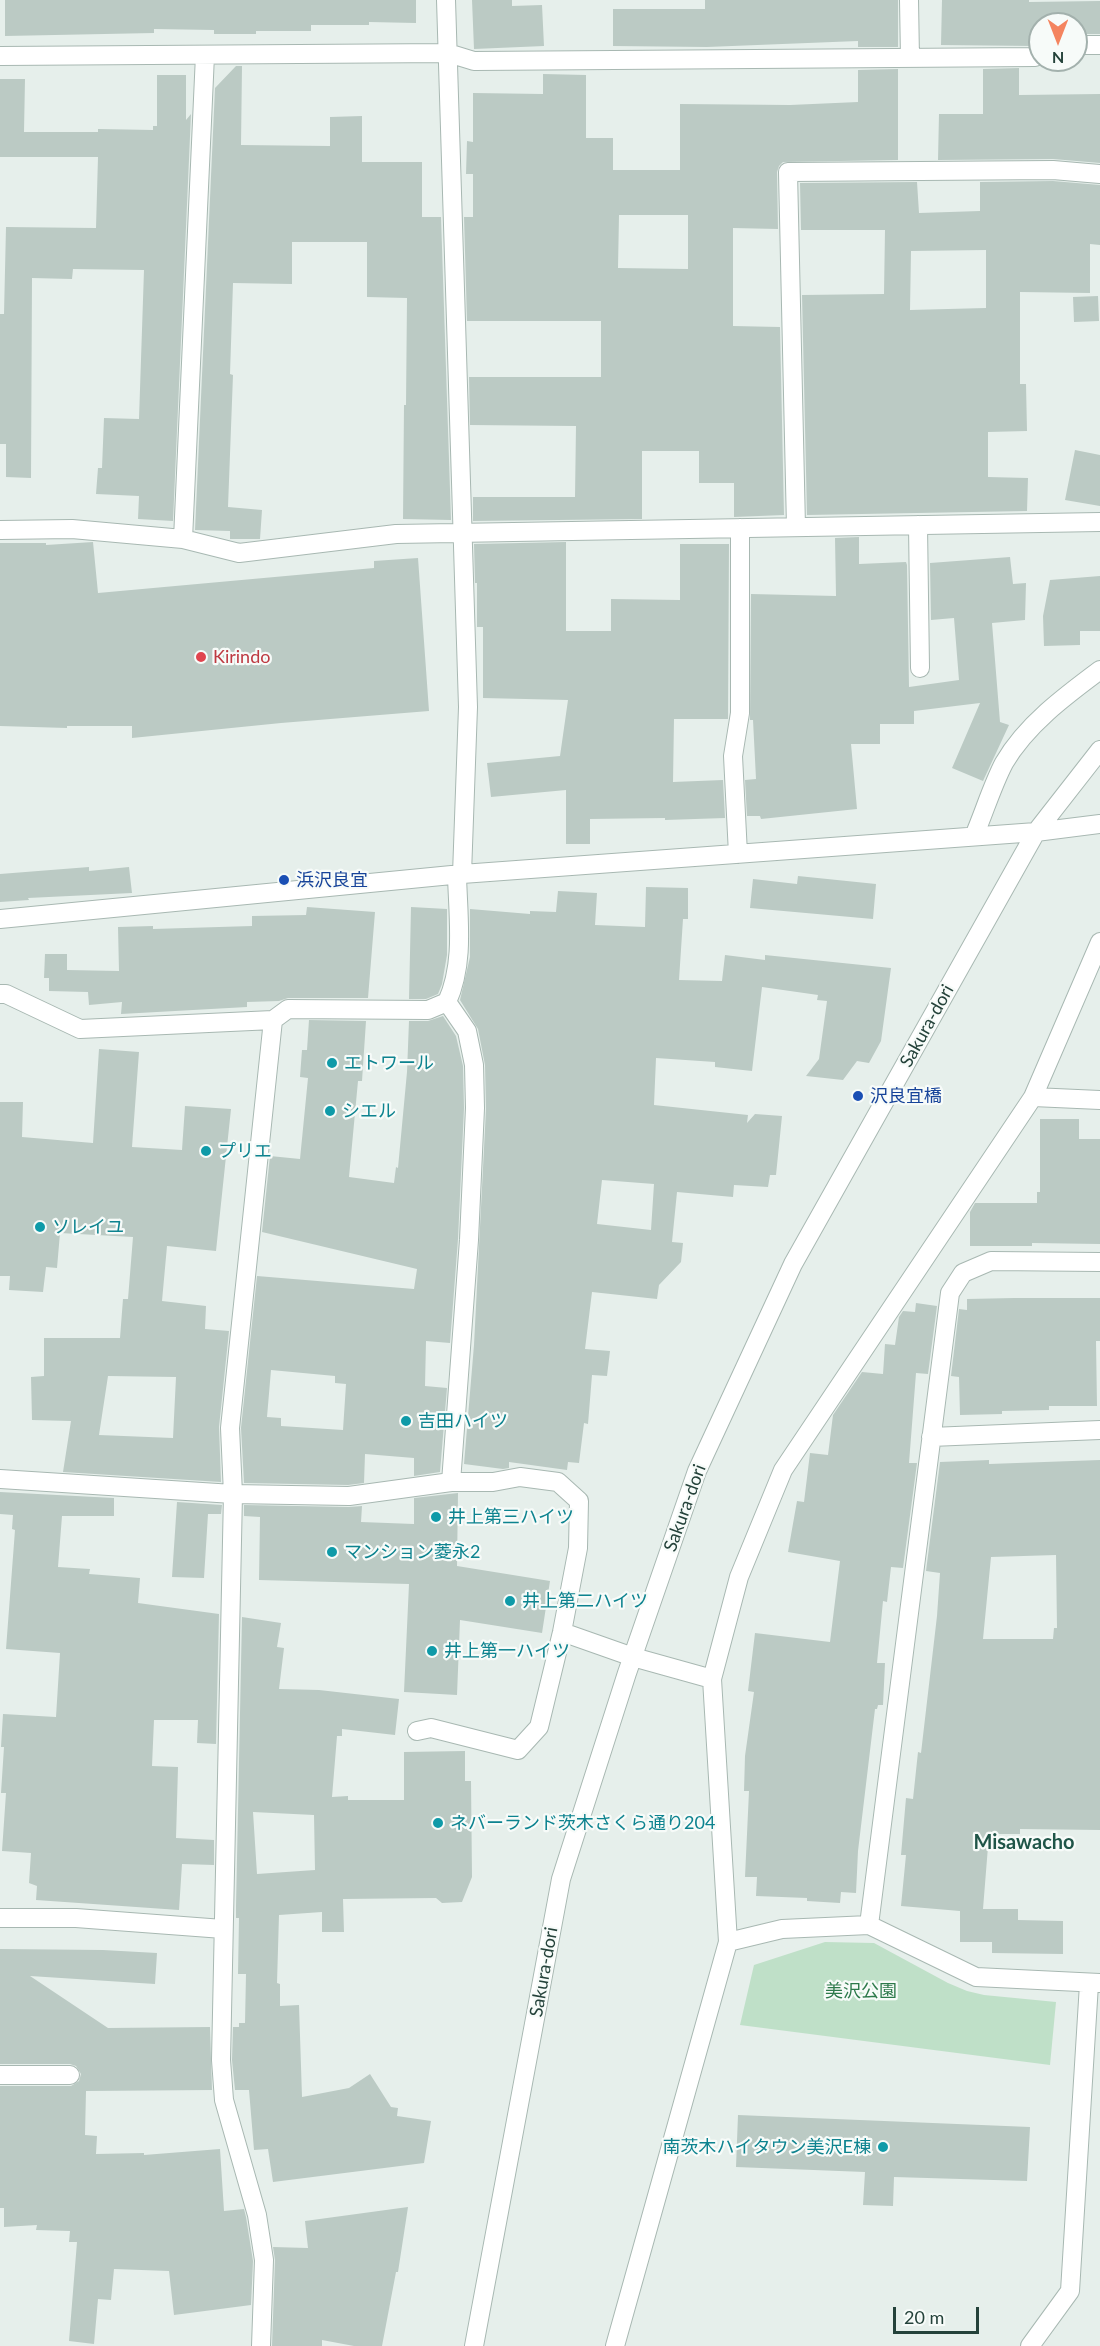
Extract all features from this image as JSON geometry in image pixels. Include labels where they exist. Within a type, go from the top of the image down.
[{"type":"street","points":[[0,994],[6,994],[80,1029],[273,1020],[288,1010],[428,1010],[447,1002],[454,987],[459,955],[460,875],[468,706],[446,0]]},
{"type":"street","points":[[909,0],[910,58]]},
{"type":"street","points":[[0,56],[448,52],[474,61],[1028,57]]},
{"type":"street","points":[[183,539],[205,55]]},
{"type":"street","points":[[796,527],[788,172],[1053,170],[1100,174]]},
{"type":"street","points":[[0,530],[72,529],[183,539],[239,553],[396,534],[1100,522]]},
{"type":"street","points":[[918,525],[920,668]]},
{"type":"street","points":[[738,854],[733,756],[740,713],[740,528]]},
{"type":"street","points":[[974,836],[1004,764],[1027,732],[1073,690],[1100,670]]},
{"type":"street","name":"Sakura-dori","points":[[474,2346],[561,1879],[633,1657],[697,1471],[793,1264],[1036,832],[1100,750]]},
{"type":"street","points":[[0,919],[460,875],[1036,832],[1100,824]]},
{"type":"street","points":[[615,2346],[728,1942],[712,1679],[739,1577],[783,1470],[1033,1097],[1100,942]]},
{"type":"street","points":[[447,1002],[467,1031],[474,1065],[475,1108],[469,1240],[451,1482]]},
{"type":"street","points":[[261,2346],[264,2260],[257,2215],[224,2100],[221,2060],[232,1494],[230,1428],[273,1020]]},
{"type":"street","points":[[1033,1097],[1100,1100]]},
{"type":"street","points":[[869,1925],[950,1293],[963,1273],[991,1261],[1100,1262]]},
{"type":"street","points":[[931,1437],[1100,1430]]},
{"type":"street","points":[[0,1479],[232,1494],[349,1496],[451,1482],[493,1482],[520,1477],[558,1482],[579,1501],[578,1548],[562,1632],[539,1727],[518,1750],[431,1728],[417,1731]]},
{"type":"street","points":[[562,1632],[633,1657],[712,1679]]},
{"type":"street","points":[[0,1918],[76,1918],[223,1929]]},
{"type":"street","points":[[728,1942],[782,1929],[869,1925],[976,1977],[1094,1983],[1070,2291],[1030,2346]]},
{"type":"street","points":[[0,2075],[70,2075]]},
{"type":"green space","name":"美沢公園","points":[[825,1942],[874,1943],[967,1991],[984,1995],[1056,2002],[1050,2065],[740,2025],[754,1965]]},
{"type":"building","points":[[5,0],[416,0],[416,23],[369,22],[369,25],[311,25],[311,31],[256,31],[256,34],[214,34],[214,30],[154,29],[154,33],[5,36]]},
{"type":"building","points":[[472,0],[512,0],[512,6],[542,5],[544,46],[474,49]]},
{"type":"building","points":[[705,0],[898,0],[898,47],[858,47],[858,41],[707,47],[613,46],[613,9],[705,9]]},
{"type":"building","points":[[942,0],[1100,1],[1100,34],[1088,34],[1088,12],[1028,12],[1028,46],[941,45]]},
{"type":"building","points":[[236,66],[242,66],[241,145],[330,146],[330,117],[362,116],[362,162],[422,162],[422,217],[441,217],[451,520],[403,519],[407,298],[367,297],[367,242],[292,242],[292,284],[233,283],[230,374],[233,375],[228,507],[262,510],[260,539],[230,539],[230,531],[195,530],[215,88]]},
{"type":"building","points":[[1019,68],[1019,95],[1100,94],[1100,163],[1053,159],[938,160],[939,114],[983,114],[983,69]]},
{"type":"building","points":[[898,69],[898,160],[783,162],[777,172],[778,229],[733,228],[733,326],[780,327],[784,515],[734,517],[734,483],[699,483],[699,451],[642,451],[642,519],[473,521],[473,497],[575,497],[576,426],[470,425],[469,377],[601,377],[601,321],[467,321],[464,217],[473,217],[473,174],[466,174],[467,141],[473,142],[473,93],[543,94],[543,74],[586,75],[586,138],[613,138],[613,170],[680,170],[680,104],[790,105],[858,102],[858,70]],"holes":[[[619,215],[688,215],[688,269],[618,268]]]},
{"type":"building","points":[[157,75],[186,75],[186,120],[191,114],[173,521],[138,519],[139,496],[96,494],[98,468],[102,468],[104,418],[139,419],[144,270],[73,269],[72,279],[32,278],[31,478],[6,477],[6,444],[0,444],[0,314],[4,314],[6,227],[96,228],[98,157],[0,157],[0,79],[25,79],[24,132],[98,132],[98,129],[153,130],[153,126],[157,126]]},
{"type":"building","points":[[1053,181],[1100,185],[1100,245],[1090,244],[1090,293],[1020,292],[1020,384],[1026,384],[1027,431],[988,432],[988,477],[1028,478],[1027,511],[807,515],[802,295],[884,294],[885,230],[801,230],[800,183],[917,182],[919,213],[980,211],[980,182]],"holes":[[[986,250],[986,308],[910,310],[911,251]]]},
{"type":"building","points":[[1098,296],[1099,321],[1074,322],[1073,297]]},
{"type":"building","points":[[1075,450],[1100,455],[1100,506],[1065,500]]},
{"type":"building","points":[[859,537],[859,564],[906,562],[907,565],[909,687],[959,680],[954,618],[931,620],[930,563],[1010,557],[1013,584],[1026,583],[1025,620],[992,623],[1000,722],[1009,725],[983,781],[952,768],[980,703],[914,711],[914,724],[880,724],[880,744],[851,744],[857,809],[761,819],[760,816],[747,816],[745,780],[756,779],[753,720],[750,720],[751,594],[836,596],[835,538]]},
{"type":"building","points":[[93,542],[98,593],[374,568],[374,561],[418,558],[429,711],[132,738],[132,726],[67,726],[67,728],[0,726],[0,543],[46,543],[46,545]]},
{"type":"building","points":[[566,542],[566,631],[611,631],[611,599],[680,600],[680,544],[729,544],[728,719],[674,719],[673,782],[723,780],[725,818],[590,819],[590,844],[566,844],[566,790],[491,797],[487,763],[560,756],[568,700],[483,698],[483,627],[477,627],[474,544]]},
{"type":"building","points":[[1100,576],[1100,631],[1080,631],[1080,645],[1044,646],[1043,616],[1050,580]]},
{"type":"building","points":[[89,867],[89,871],[129,867],[132,893],[28,898],[29,900],[0,902],[0,874]]},
{"type":"building","points":[[798,876],[876,884],[873,919],[750,908],[753,879],[797,884]]},
{"type":"building","points":[[646,887],[688,888],[688,919],[683,919],[679,980],[722,981],[725,955],[765,960],[765,955],[891,968],[881,1041],[869,1063],[857,1061],[843,1080],[806,1076],[819,1059],[827,1001],[817,1000],[818,995],[762,987],[752,1071],[715,1067],[715,1062],[656,1058],[654,1105],[748,1115],[747,1123],[755,1114],[782,1116],[776,1175],[770,1175],[768,1187],[734,1185],[733,1197],[677,1192],[672,1242],[683,1243],[681,1262],[659,1285],[657,1299],[592,1292],[585,1349],[610,1351],[607,1376],[592,1375],[588,1424],[584,1423],[579,1463],[568,1462],[567,1470],[509,1462],[509,1468],[503,1469],[464,1464],[474,1345],[486,1109],[485,1065],[478,1029],[460,1000],[470,957],[470,909],[530,914],[530,911],[556,912],[558,891],[597,893],[595,925],[645,927]],"holes":[[[602,1180],[654,1184],[651,1230],[597,1224]]]},
{"type":"building","points":[[307,907],[375,912],[368,998],[288,998],[279,1001],[247,1002],[247,1007],[121,1014],[122,1002],[89,1005],[88,992],[49,991],[49,978],[44,978],[45,954],[67,954],[67,970],[119,971],[118,927],[153,926],[153,929],[252,926],[252,916],[306,915]]},
{"type":"building","points":[[411,907],[447,909],[447,955],[442,984],[438,994],[426,999],[409,999]]},
{"type":"building","points":[[443,1016],[456,1036],[463,1066],[464,1108],[458,1239],[450,1343],[426,1341],[425,1386],[447,1388],[440,1472],[414,1476],[414,1458],[365,1454],[364,1483],[348,1485],[244,1483],[241,1428],[257,1276],[414,1289],[417,1269],[262,1232],[270,1156],[300,1159],[308,1078],[300,1077],[302,1050],[307,1050],[309,1020],[366,1021],[362,1081],[358,1081],[349,1177],[394,1183],[396,1167],[398,1168],[407,1072],[409,1021],[428,1021]],"holes":[[[271,1370],[335,1376],[335,1383],[346,1384],[343,1430],[281,1426],[281,1418],[267,1417]]]},
{"type":"building","points":[[99,1049],[139,1052],[132,1147],[182,1150],[185,1106],[231,1109],[216,1251],[167,1246],[162,1301],[206,1306],[205,1329],[229,1331],[219,1427],[221,1482],[63,1472],[71,1421],[32,1420],[31,1377],[44,1376],[44,1338],[120,1338],[123,1299],[128,1299],[133,1237],[60,1233],[57,1268],[46,1267],[43,1292],[9,1290],[10,1276],[0,1276],[0,1102],[23,1102],[22,1137],[93,1143]],"holes":[[[108,1376],[176,1377],[173,1438],[99,1435]]]},
{"type":"building","points":[[1040,1119],[1079,1119],[1079,1139],[1100,1139],[1100,1244],[1032,1243],[1032,1246],[970,1246],[970,1212],[975,1203],[1037,1203],[1037,1192],[1040,1192]]},
{"type":"building","points":[[1100,1298],[1100,1341],[1096,1341],[1097,1406],[1049,1406],[1049,1410],[960,1415],[959,1377],[951,1376],[959,1309],[967,1310],[967,1299]]},
{"type":"building","points":[[916,1303],[937,1306],[928,1374],[916,1373],[909,1463],[917,1463],[903,1568],[891,1567],[887,1602],[883,1601],[877,1663],[885,1663],[883,1705],[878,1705],[875,1709],[858,1851],[856,1893],[841,1892],[840,1903],[807,1901],[807,1898],[756,1896],[757,1877],[745,1877],[749,1791],[744,1791],[745,1756],[754,1692],[748,1691],[755,1633],[830,1642],[840,1561],[788,1552],[797,1501],[804,1502],[810,1453],[828,1455],[833,1415],[862,1372],[883,1374],[885,1344],[895,1345],[899,1317],[903,1311],[915,1312]]},
{"type":"building","points":[[989,1460],[989,1464],[1100,1460],[1100,1830],[1020,1829],[1020,1834],[989,1834],[983,1909],[1018,1909],[1018,1920],[1063,1921],[1063,1954],[992,1953],[992,1942],[960,1942],[960,1911],[901,1906],[906,1855],[901,1855],[906,1798],[913,1799],[918,1752],[921,1753],[937,1616],[940,1573],[926,1571],[940,1462]],"holes":[[[1056,1555],[1057,1628],[1054,1628],[1053,1639],[983,1639],[991,1557]]]},
{"type":"building","points":[[0,1492],[114,1498],[114,1516],[62,1516],[58,1567],[90,1569],[89,1574],[140,1578],[138,1603],[219,1614],[216,1744],[197,1743],[198,1720],[154,1720],[152,1766],[178,1767],[176,1838],[214,1840],[214,1865],[182,1864],[179,1910],[36,1900],[37,1886],[29,1883],[31,1853],[2,1851],[6,1793],[1,1793],[4,1747],[1,1747],[3,1714],[56,1717],[60,1653],[6,1649],[15,1530],[12,1529],[13,1515],[0,1514]]},
{"type":"building","points":[[458,1493],[457,1566],[550,1581],[542,1633],[460,1620],[457,1695],[404,1692],[409,1584],[259,1580],[260,1517],[244,1516],[244,1505],[362,1506],[361,1522],[414,1524],[414,1498]]},
{"type":"building","points":[[177,1502],[222,1505],[221,1514],[208,1514],[204,1578],[172,1577]]},
{"type":"building","points":[[242,1617],[281,1623],[277,1647],[284,1648],[279,1689],[319,1690],[399,1699],[395,1735],[342,1729],[342,1736],[337,1736],[332,1797],[348,1796],[348,1800],[404,1800],[404,1752],[465,1751],[465,1781],[471,1781],[472,1877],[462,1902],[442,1903],[436,1898],[343,1899],[344,1932],[322,1932],[322,1912],[279,1915],[277,1983],[280,1984],[280,2006],[299,2005],[302,2097],[349,2088],[370,2074],[391,2107],[398,2108],[397,2116],[431,2121],[424,2163],[273,2182],[268,2149],[254,2150],[249,2090],[235,2090],[232,2060],[233,2027],[239,2027],[239,2023],[245,2023],[246,1974],[238,1974],[239,1918],[236,1918]],"holes":[[[253,1812],[314,1815],[315,1870],[257,1874]]]},
{"type":"building","points":[[0,1949],[157,1953],[155,1984],[30,1976],[108,2028],[210,2027],[212,2090],[86,2091],[85,2135],[97,2136],[96,2154],[144,2153],[144,2155],[220,2149],[224,2211],[244,2209],[246,2217],[253,2261],[251,2305],[174,2315],[169,2271],[114,2269],[111,2300],[98,2299],[94,2344],[69,2341],[77,2242],[69,2242],[70,2231],[36,2230],[37,2225],[4,2227],[4,2208],[0,2208],[0,2086],[71,2086],[79,2081],[81,2074],[76,2066],[70,2064],[0,2064]]},
{"type":"building","name":"南茨木ハイタウン美沢E棟","points":[[738,2115],[1030,2127],[1027,2181],[894,2177],[893,2206],[863,2205],[865,2172],[736,2167]]},
{"type":"building","points":[[408,2207],[398,2272],[396,2272],[382,2346],[354,2346],[322,2340],[322,2346],[272,2346],[275,2260],[273,2247],[308,2248],[305,2221]]},
{"type":"place","name":"Kirindo","points":[[201,657]]},
{"type":"place","name":"浜沢良宜","points":[[284,880]]},
{"type":"place","name":"エトワール","points":[[332,1063]]},
{"type":"place","name":"沢良宜橋","points":[[858,1096]]},
{"type":"place","name":"シエル","points":[[330,1111]]},
{"type":"place","name":"プリエ","points":[[206,1151]]},
{"type":"place","name":"ソレイユ","points":[[40,1227]]},
{"type":"place","name":"吉田ハイツ","points":[[406,1421]]},
{"type":"place","name":"井上第三ハイツ","points":[[436,1517]]},
{"type":"place","name":"マンション菱永2","points":[[332,1552]]},
{"type":"place","name":"井上第二ハイツ","points":[[510,1601]]},
{"type":"place","name":"井上第一ハイツ","points":[[432,1651]]},
{"type":"place","name":"ネバーランド茨木さくら通り204","points":[[438,1823]]},
{"type":"place","name":"南茨木ハイタウン美沢E棟","points":[[883,2147]]},
{"type":"district","name":"Misawacho","points":[[1024,1843]]}]
